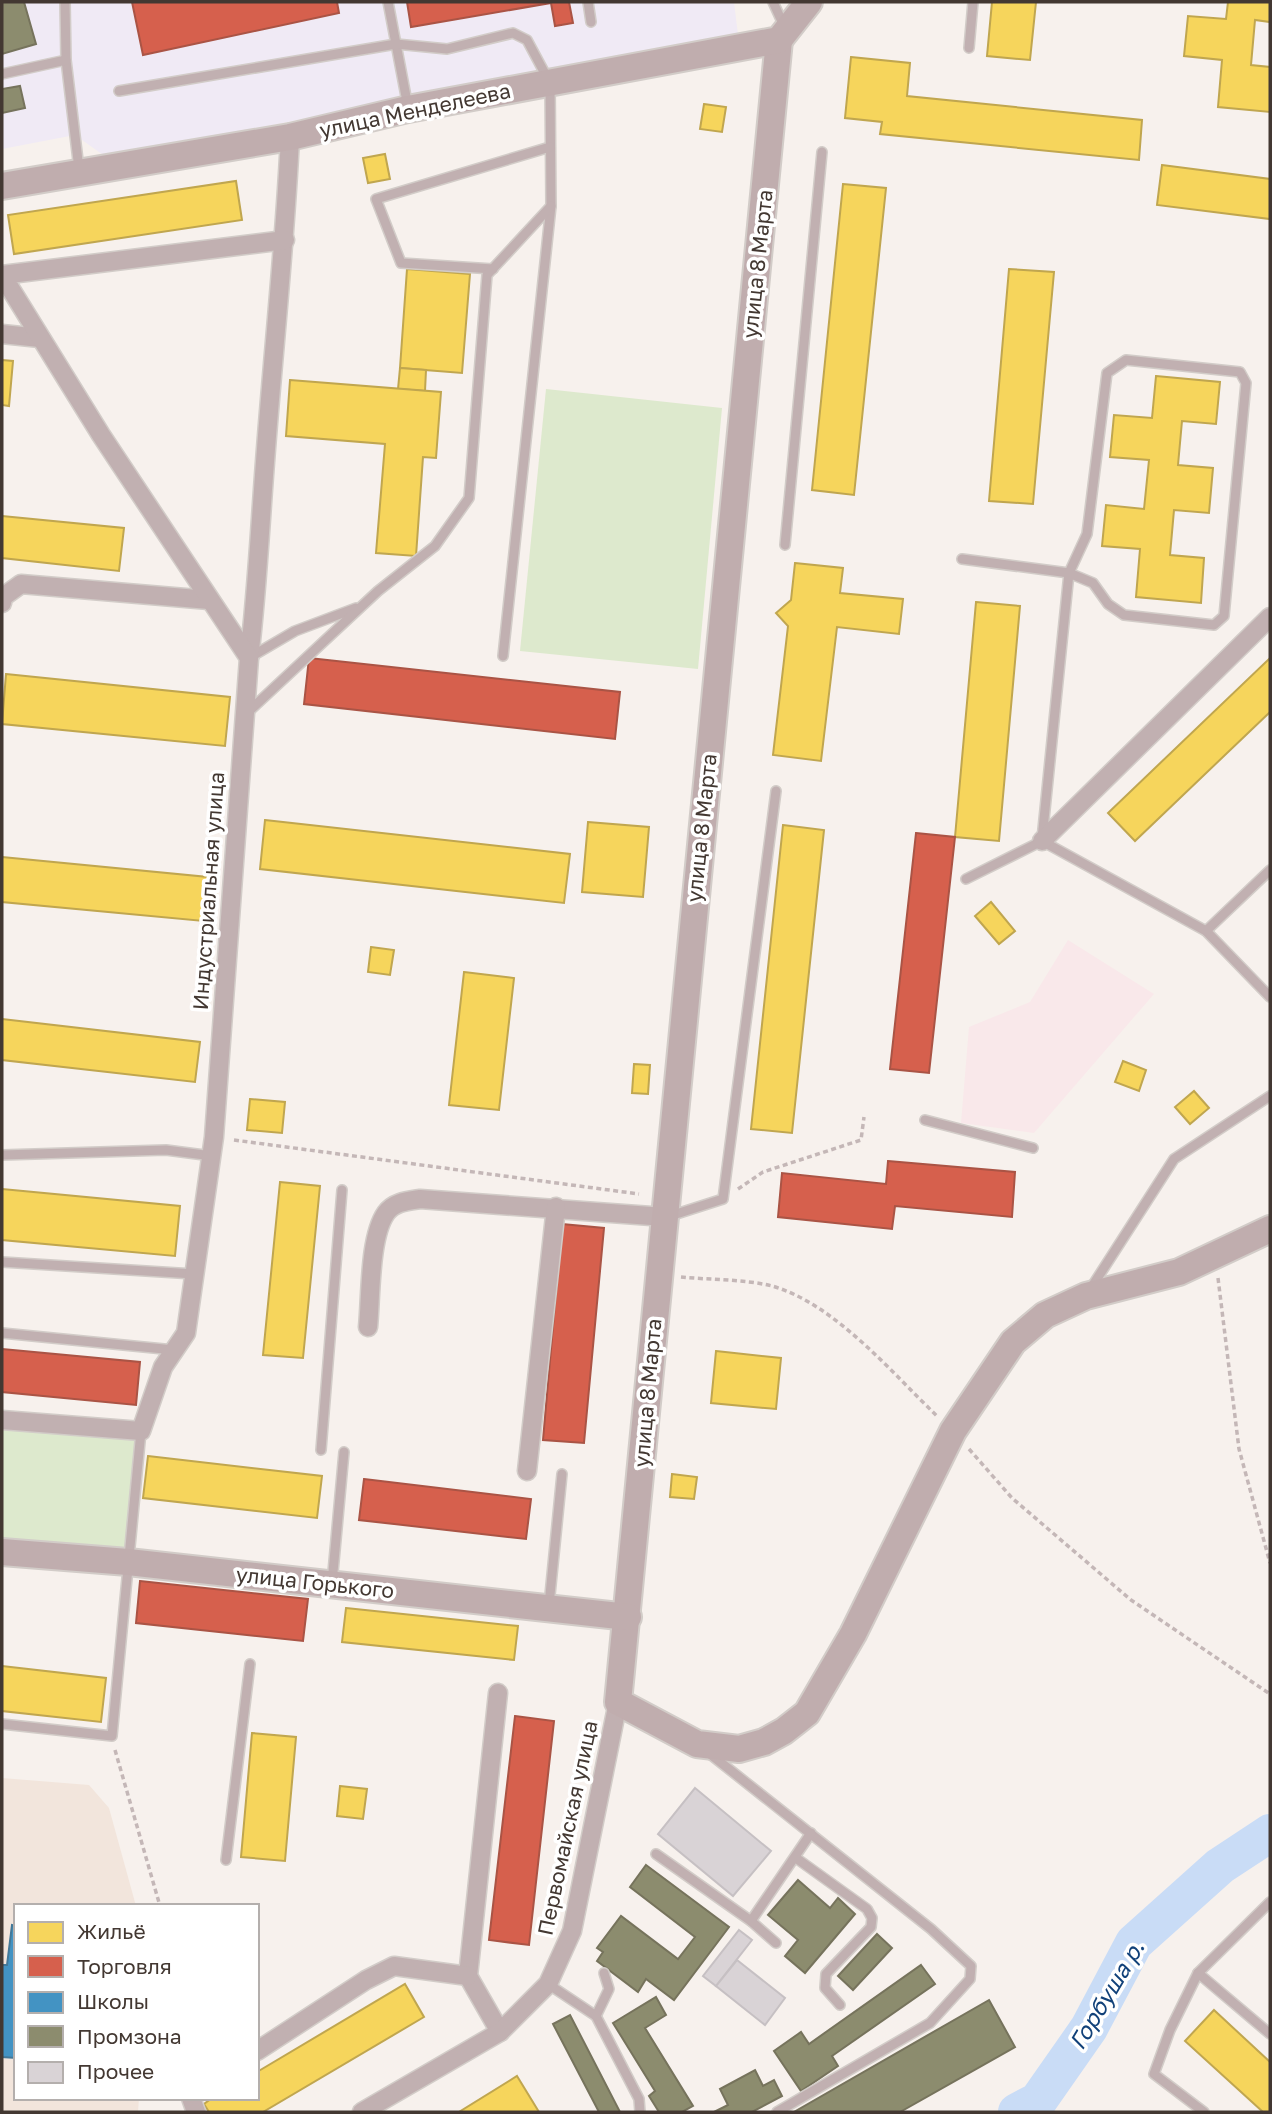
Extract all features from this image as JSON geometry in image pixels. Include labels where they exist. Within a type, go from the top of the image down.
[{"type":"street","points":[[782,36],[809,2]]},
{"type":"street","name":"улица Менделеева","points":[[2,186],[290,137],[408,109],[782,36]]},
{"type":"street","name":"улица 8 Марта","points":[[618,1702],[782,36]]},
{"type":"street","name":"Индустриальная улица","points":[[141,1431],[163,1367],[186,1333],[212,1156],[249,658],[285,240],[290,137]]},
{"type":"street","points":[[249,658],[40,338],[2,275],[285,240]]},
{"type":"street","points":[[2,334],[40,338]]},
{"type":"street","points":[[2,603],[3,597],[21,584],[209,600]]},
{"type":"street","points":[[1042,841],[1270,617]]},
{"type":"street","points":[[368,1327],[377,1234],[386,1213],[400,1202],[420,1199],[556,1207],[666,1208]]},
{"type":"street","points":[[527,1471],[556,1207]]},
{"type":"street","points":[[618,1702],[696,1744],[738,1749],[764,1742],[807,1713],[853,1634],[953,1431],[1013,1342],[1045,1315],[1086,1296],[1179,1272],[1270,1229]]},
{"type":"street","points":[[2,1420],[141,1431]]},
{"type":"street","name":"улица Горького","points":[[2,1552],[128,1562],[628,1617]]},
{"type":"street","points":[[498,1693],[468,1976],[500,2032]]},
{"type":"street","name":"Первомайская улица","points":[[362,2112],[500,2032],[548,1984],[572,1931],[618,1702]]},
{"type":"street","points":[[259,2050],[366,1980],[394,1966],[468,1976]]},
{"type":"lane","points":[[65,2],[66,60],[79,174]]},
{"type":"lane","points":[[388,2],[408,109]]},
{"type":"lane","points":[[588,2],[591,22]]},
{"type":"lane","points":[[773,2],[782,36]]},
{"type":"lane","points":[[969,48],[973,2]]},
{"type":"lane","points":[[119,91],[396,44],[447,49],[513,33],[527,40],[550,83],[551,206],[503,656]]},
{"type":"lane","points":[[2,74],[66,60]]},
{"type":"lane","points":[[493,268],[401,263],[376,199],[550,147]]},
{"type":"lane","points":[[785,545],[822,152]]},
{"type":"lane","points":[[245,716],[361,606],[435,546],[469,498],[488,275],[551,206]]},
{"type":"lane","points":[[962,559],[1069,573],[1093,583],[1108,604],[1124,615],[1214,625],[1224,616],[1246,383],[1240,372],[1126,360],[1107,373],[1087,534],[1069,573],[1042,841]]},
{"type":"lane","points":[[249,658],[295,631],[361,606]]},
{"type":"lane","points":[[666,1208],[723,1199],[776,791]]},
{"type":"lane","points":[[966,879],[1042,841]]},
{"type":"lane","points":[[1042,841],[1206,931],[1270,997]]},
{"type":"lane","points":[[1206,931],[1270,870]]},
{"type":"lane","points":[[1086,1296],[1174,1159],[1270,1096]]},
{"type":"lane","points":[[925,1120],[1033,1148]]},
{"type":"lane","points":[[2,1155],[166,1150],[212,1156]]},
{"type":"lane","points":[[321,1450],[342,1190]]},
{"type":"lane","points":[[2,1262],[194,1274]]},
{"type":"lane","points":[[2,1333],[174,1350]]},
{"type":"lane","points":[[2,1724],[112,1736],[141,1431]]},
{"type":"lane","points":[[332,1586],[344,1452]]},
{"type":"lane","points":[[548,1608],[562,1474]]},
{"type":"lane","points":[[226,1860],[250,1664]]},
{"type":"lane","points":[[696,1744],[931,1929],[971,1966],[971,1979],[930,2023],[777,2112]]},
{"type":"lane","points":[[751,1921],[811,1833]]},
{"type":"lane","points":[[656,1854],[751,1921],[776,1943]]},
{"type":"lane","points":[[796,1858],[867,1909],[872,1918],[871,1927],[826,1974],[825,1988],[840,2005]]},
{"type":"lane","points":[[1204,2112],[1154,2074],[1170,2030],[1198,1973],[1270,1902]]},
{"type":"lane","points":[[596,2016],[609,1989],[604,1973]]},
{"type":"lane","points":[[1198,1973],[1270,2034]]},
{"type":"lane","points":[[548,1984],[596,2016],[639,2099],[640,2112]]},
{"type":"path","points":[[723,1199],[763,1172],[861,1140],[864,1117]]},
{"type":"path","points":[[214,1137],[666,1208]]},
{"type":"path","points":[[1216,1255],[1239,1449],[1270,1563]]},
{"type":"path","points":[[659,1275],[772,1286],[830,1315],[953,1431],[1012,1498],[1131,1600],[1270,1694]]},
{"type":"path","points":[[112,1736],[127,1799],[159,1904]]},
{"type":"shaded area","points":[[2,2],[734,2],[738,35],[106,157],[75,135],[2,149]]},
{"type":"shaded area","points":[[1068,940],[1154,994],[1034,1133],[961,1123],[969,1027],[1030,1002]]},
{"type":"shaded area","points":[[2,1778],[89,1785],[109,1808],[135,1904],[14,1904],[14,2100],[139,2100],[138,2112],[2,2112]]},
{"type":"green space","points":[[546,389],[722,408],[698,669],[520,651]]},
{"type":"green space","points":[[2,1420],[141,1431],[128,1562],[2,1552]]},
{"type":"building: Жильё","points":[[992,2],[1036,2],[1030,60],[987,56]]},
{"type":"building: Жильё","points":[[1228,2],[1270,2],[1270,22],[1255,20],[1251,65],[1270,67],[1270,112],[1218,107],[1222,60],[1184,56],[1188,16],[1226,19]]},
{"type":"building: Жильё","points":[[851,57],[910,63],[907,96],[1142,120],[1139,160],[880,134],[882,122],[845,118]]},
{"type":"building: Жильё","points":[[704,104],[726,107],[722,132],[700,129]]},
{"type":"building: Жильё","points":[[385,154],[390,179],[368,183],[363,158]]},
{"type":"building: Жильё","points":[[1162,165],[1270,179],[1270,219],[1157,205]]},
{"type":"building: Жильё","points":[[236,181],[242,220],[14,254],[8,215]]},
{"type":"building: Жильё","points":[[843,184],[886,188],[854,495],[812,490]]},
{"type":"building: Жильё","points":[[407,269],[470,274],[462,373],[400,368]]},
{"type":"building: Жильё","points":[[1009,269],[1054,272],[1033,504],[989,501]]},
{"type":"building: Жильё","points":[[2,360],[13,361],[9,406],[2,405]]},
{"type":"building: Жильё","points":[[400,368],[426,370],[425,391],[398,389]]},
{"type":"building: Жильё","points":[[1156,376],[1220,382],[1216,424],[1182,421],[1178,465],[1213,468],[1209,513],[1174,510],[1170,555],[1204,558],[1201,603],[1136,597],[1140,549],[1102,546],[1106,505],[1144,509],[1149,460],[1110,457],[1114,415],[1152,418]]},
{"type":"building: Жильё","points":[[290,380],[441,392],[436,458],[423,457],[416,556],[376,553],[385,444],[286,436]]},
{"type":"building: Жильё","points":[[2,516],[124,528],[119,571],[2,558]]},
{"type":"building: Жильё","points":[[795,563],[843,568],[840,593],[903,599],[899,634],[837,627],[821,761],[773,755],[788,626],[776,613],[791,600]]},
{"type":"building: Жильё","points":[[976,602],[1020,606],[999,841],[955,837]]},
{"type":"building: Жильё","points":[[1270,658],[1270,712],[1135,841],[1108,813]]},
{"type":"building: Жильё","points":[[6,674],[230,697],[225,746],[2,724]]},
{"type":"building: Жильё","points":[[265,820],[570,854],[564,903],[260,869]]},
{"type":"building: Жильё","points":[[588,822],[649,827],[643,897],[582,892]]},
{"type":"building: Жильё","points":[[783,825],[824,830],[792,1133],[751,1129]]},
{"type":"building: Жильё","points":[[2,857],[218,878],[214,922],[2,902]]},
{"type":"building: Жильё","points":[[991,902],[1015,931],[999,944],[975,916]]},
{"type":"building: Жильё","points":[[371,947],[394,950],[390,975],[368,972]]},
{"type":"building: Жильё","points":[[464,972],[514,978],[499,1110],[449,1105]]},
{"type":"building: Жильё","points":[[2,1019],[200,1042],[195,1082],[2,1060]]},
{"type":"building: Жильё","points":[[1123,1061],[1146,1070],[1139,1091],[1115,1082]]},
{"type":"building: Жильё","points":[[634,1064],[650,1065],[648,1094],[632,1093]]},
{"type":"building: Жильё","points":[[1194,1091],[1209,1108],[1190,1124],[1175,1107]]},
{"type":"building: Жильё","points":[[250,1099],[285,1102],[282,1133],[247,1130]]},
{"type":"building: Жильё","points":[[280,1182],[320,1186],[303,1358],[263,1355]]},
{"type":"building: Жильё","points":[[2,1189],[180,1206],[175,1256],[2,1240]]},
{"type":"building: Жильё","points":[[716,1351],[781,1358],[776,1409],[711,1403]]},
{"type":"building: Жильё","points":[[148,1456],[322,1476],[317,1518],[143,1498]]},
{"type":"building: Жильё","points":[[672,1474],[697,1477],[694,1499],[670,1497]]},
{"type":"building: Жильё","points":[[346,1608],[518,1626],[514,1660],[342,1642]]},
{"type":"building: Жильё","points":[[2,1666],[106,1678],[101,1722],[2,1711]]},
{"type":"building: Жильё","points":[[252,1733],[296,1737],[285,1861],[241,1857]]},
{"type":"building: Жильё","points":[[340,1786],[367,1789],[363,1819],[337,1816]]},
{"type":"building: Жильё","points":[[405,1984],[424,2017],[263,2112],[209,2112],[204,2104],[209,2100],[259,2100],[259,2071]]},
{"type":"building: Жильё","points":[[1214,2010],[1270,2062],[1270,2112],[1263,2112],[1185,2041]]},
{"type":"building: Жильё","points":[[517,2076],[539,2112],[459,2112]]},
{"type":"building: Торговля","points":[[132,2],[337,2],[339,13],[143,55]]},
{"type":"building: Торговля","points":[[407,2],[569,2],[573,23],[555,26],[551,3],[411,27]]},
{"type":"building: Торговля","points":[[309,658],[620,692],[615,739],[304,704]]},
{"type":"building: Торговля","points":[[916,833],[955,837],[929,1073],[890,1069]]},
{"type":"building: Торговля","points":[[888,1161],[1015,1172],[1012,1217],[895,1206],[892,1229],[778,1217],[782,1173],[886,1184]]},
{"type":"building: Торговля","points":[[562,1224],[604,1228],[584,1443],[543,1440]]},
{"type":"building: Торговля","points":[[2,1349],[140,1362],[136,1405],[2,1392]]},
{"type":"building: Торговля","points":[[364,1479],[531,1499],[526,1539],[359,1520]]},
{"type":"building: Торговля","points":[[140,1581],[308,1599],[303,1641],[136,1623]]},
{"type":"building: Торговля","points":[[515,1716],[554,1721],[529,1945],[489,1940]]},
{"type":"building: Школы","points":[[12,1925],[14,2058],[2,2057],[2,1965],[7,1965]]},
{"type":"building: Промзона","points":[[2,2],[24,2],[36,44],[2,54]]},
{"type":"building: Промзона","points":[[20,86],[25,108],[2,113],[2,89]]},
{"type":"building: Промзона","points":[[646,1865],[729,1927],[674,2000],[646,1979],[638,1992],[597,1961],[603,1952],[597,1948],[621,1916],[678,1959],[695,1937],[630,1887]]},
{"type":"building: Промзона","points":[[798,1880],[830,1908],[838,1898],[855,1914],[805,1973],[785,1956],[798,1940],[768,1915]]},
{"type":"building: Промзона","points":[[877,1934],[892,1948],[853,1990],[838,1976]]},
{"type":"building: Промзона","points":[[921,1965],[935,1984],[832,2056],[838,2066],[801,2091],[774,2051],[801,2032],[809,2044]]},
{"type":"building: Промзона","points":[[656,1997],[666,2015],[645,2028],[693,2106],[682,2112],[659,2112],[649,2096],[655,2091],[613,2023]]},
{"type":"building: Промзона","points":[[989,2000],[1015,2047],[900,2112],[794,2112]]},
{"type":"building: Промзона","points":[[570,2015],[620,2112],[599,2112],[553,2024]]},
{"type":"building: Промзона","points":[[755,2070],[763,2086],[774,2080],[782,2096],[752,2112],[714,2112],[728,2105],[720,2089]]},
{"type":"building: Прочее","points":[[695,1788],[771,1851],[733,1896],[658,1834]]},
{"type":"building: Прочее","points":[[739,1930],[752,1940],[716,1986],[703,1976]]},
{"type":"building: Прочее","points":[[737,1960],[785,1998],[765,2025],[716,1986]]},
{"type":"waterway","name":"Горбуша р.","points":[[1017,2112],[1038,2101],[1089,2028],[1134,1943],[1220,1866],[1270,1833]]}]
